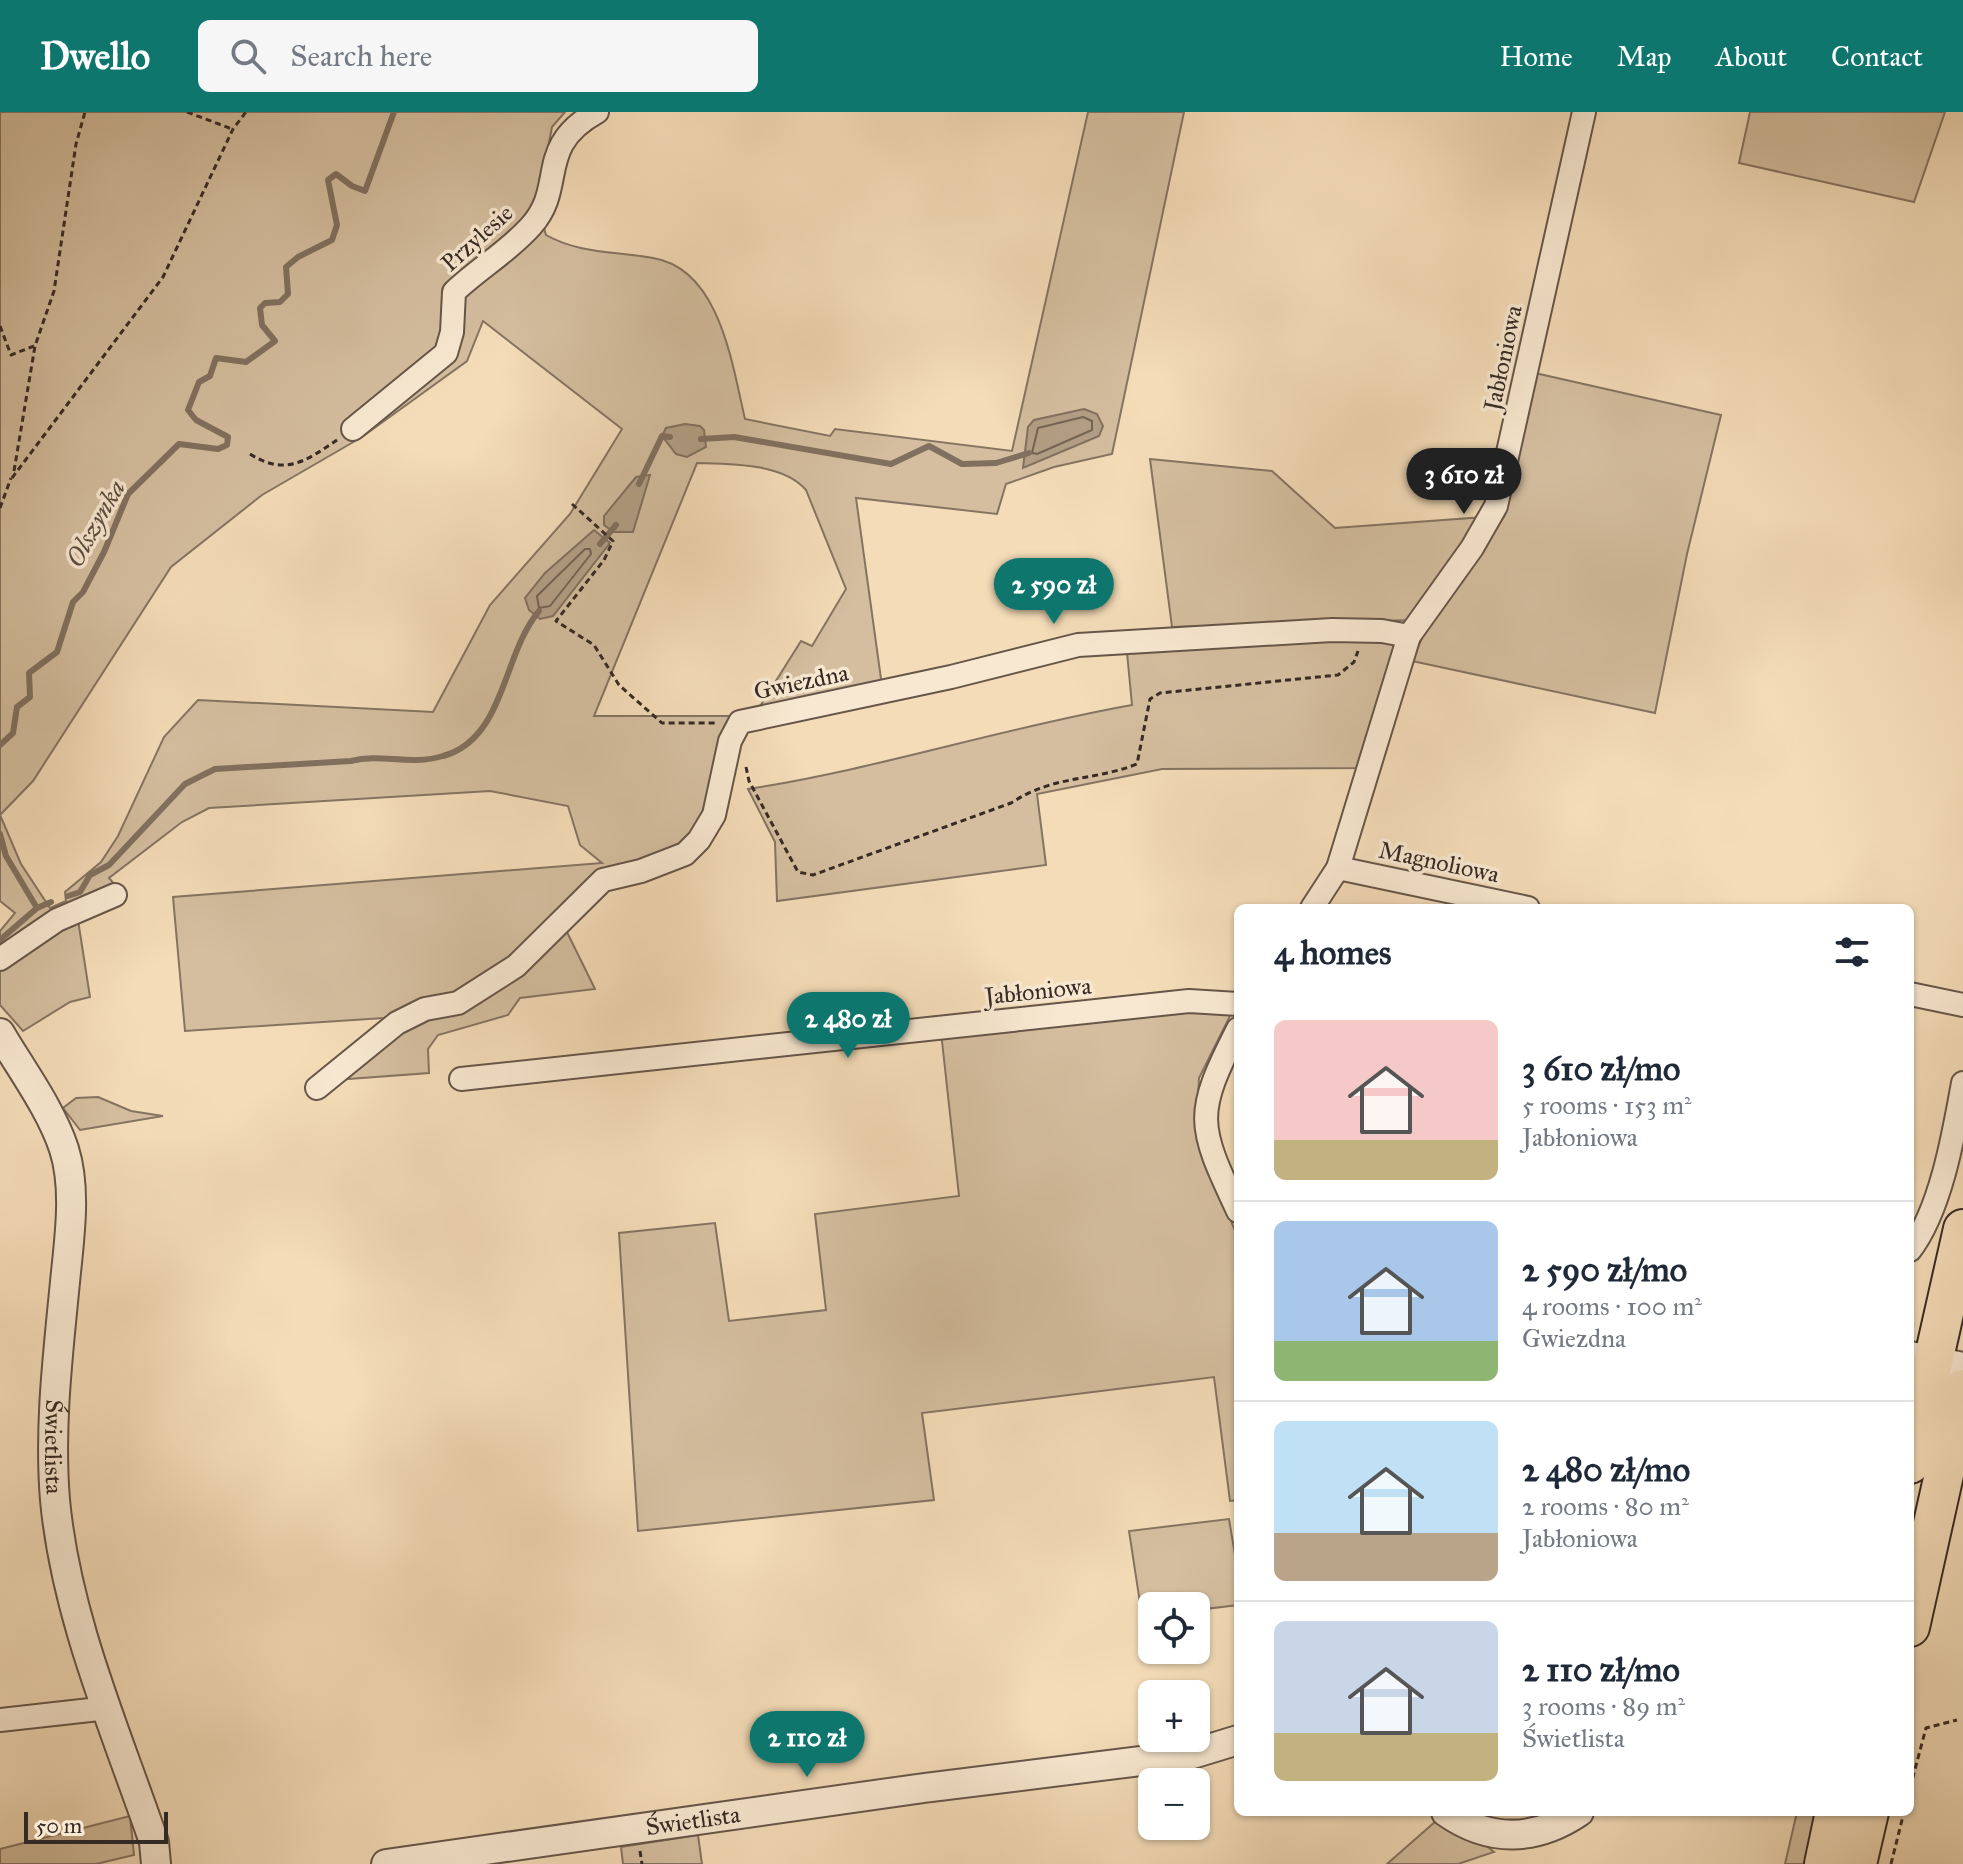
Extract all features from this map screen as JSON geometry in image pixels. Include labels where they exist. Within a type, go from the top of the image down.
[{"type":"highway","points":[[1914,1448],[1963,1229]]},
{"type":"highway","points":[[1914,1609],[1963,1389]]},
{"type":"highway","points":[[1824,1864],[1834,1816]]},
{"type":"highway","points":[[1857,1864],[1868,1816]]},
{"type":"street","name":"Przylesie","points":[[353,429],[446,353],[452,332],[454,292],[530,227],[544,207],[551,170],[565,135],[597,112]]},
{"type":"street","name":"Jabłoniowa","points":[[1315,904],[1338,868],[1409,636],[1472,548],[1496,506],[1584,112]]},
{"type":"street","name":"Gwiezdna","points":[[317,1088],[397,1023],[425,1009],[458,1003],[516,966],[603,880],[641,871],[685,854],[699,840],[714,815],[727,750],[740,722],[951,677],[1078,645],[1359,630],[1409,636]]},
{"type":"street","name":"Magnoliowa","points":[[1338,868],[1509,904]]},
{"type":"street","points":[[0,959],[57,920],[115,895]]},
{"type":"street","points":[[1914,995],[1963,1005]]},
{"type":"street","name":"Jabłoniowa","points":[[461,1079],[1189,1001],[1234,1004]]},
{"type":"street","name":"Świetlista","points":[[0,1033],[53,1124],[68,1168],[69,1235],[52,1450],[55,1502],[66,1569],[108,1708],[154,1842],[156,1864]]},
{"type":"street","points":[[1234,1038],[1209,1092],[1204,1115],[1217,1165],[1234,1202]]},
{"type":"street","points":[[1914,1244],[1923,1232],[1933,1203],[1963,1083]]},
{"type":"street","points":[[0,1720],[108,1708]]},
{"type":"street","name":"Świetlista","points":[[386,1864],[924,1788],[1189,1755],[1234,1741]]},
{"type":"street","points":[[1454,1816],[1478,1829],[1511,1835],[1545,1831],[1572,1816]]},
{"type":"path","points":[[0,508],[12,478],[35,346],[54,291],[76,144],[85,112]]},
{"type":"path","points":[[187,112],[233,129]]},
{"type":"path","points":[[12,478],[102,354],[163,277],[233,129],[246,112]]},
{"type":"path","points":[[0,326],[11,355],[35,346]]},
{"type":"path","points":[[250,454],[261,461],[299,465],[353,429]]},
{"type":"path","points":[[572,504],[613,541],[604,560],[556,621],[594,645],[619,685],[662,723],[740,722],[746,734],[744,756],[749,781],[798,872],[813,875],[1011,803],[1036,787],[1118,772],[1137,764],[1150,699],[1160,693],[1338,675],[1354,662],[1359,650],[1359,630]]},
{"type":"path","points":[[1914,1773],[1926,1728],[1957,1720]]},
{"type":"path","points":[[1891,1864],[1903,1816]]},
{"type":"shaded area","points":[[0,112],[565,112],[552,127],[537,205],[546,235],[585,249],[653,258],[676,266],[694,280],[719,322],[735,372],[745,419],[830,436],[835,429],[1012,451],[1088,112],[1184,112],[1112,454],[1054,467],[1006,484],[997,514],[856,498],[882,686],[757,711],[801,641],[812,646],[846,589],[806,490],[796,481],[755,467],[697,463],[594,716],[730,716],[724,728],[716,782],[694,835],[663,858],[608,871],[579,887],[504,967],[475,990],[384,1018],[185,1031],[173,897],[602,863],[580,845],[568,806],[490,791],[209,808],[182,822],[109,878],[115,885],[78,920],[90,997],[70,1002],[23,1031],[0,1005],[0,931],[15,913],[0,901]],"holes":[[[483,321],[622,429],[570,514],[490,605],[433,712],[198,700],[164,737],[118,836],[101,862],[65,892],[66,901],[50,908],[21,864],[0,815],[33,781],[171,567],[262,495],[362,437],[467,361]]]},
{"type":"shaded area","points":[[1750,112],[1945,112],[1914,202],[1739,163]]},
{"type":"shaded area","points":[[1535,373],[1721,415],[1687,554],[1655,713],[1412,661],[1430,619],[1505,515]]},
{"type":"shaded area","points":[[1150,459],[1272,471],[1335,528],[1485,517],[1413,620],[1172,627]]},
{"type":"shaded area","points":[[1409,636],[1368,768],[1162,769],[1037,794],[1046,865],[777,901],[775,842],[748,789],[845,771],[1132,705],[1126,642]]},
{"type":"shaded area","points":[[563,924],[595,989],[520,998],[508,1015],[438,1035],[428,1049],[429,1073],[335,1080],[402,1028]]},
{"type":"shaded area","points":[[1180,1008],[1232,1012],[1199,1078],[1196,1135],[1234,1228],[1234,1500],[1230,1501],[1214,1377],[922,1413],[934,1500],[638,1531],[619,1233],[715,1223],[729,1321],[826,1310],[815,1214],[959,1196],[941,1032]]},
{"type":"shaded area","points":[[98,1097],[131,1111],[163,1116],[80,1130],[63,1108],[76,1098]]},
{"type":"shaded area","points":[[1229,1519],[1234,1549],[1234,1605],[1210,1608],[1210,1592],[1138,1592],[1129,1531]]},
{"type":"shaded area","points":[[130,1816],[134,1855],[96,1864],[0,1864],[0,1849]]},
{"type":"shaded area","points":[[1796,1816],[1819,1816],[1804,1864],[1785,1864]]},
{"type":"shaded area","points":[[1436,1821],[1478,1839],[1494,1852],[1458,1864],[1387,1864]]},
{"type":"shaded area","points":[[698,1835],[702,1864],[623,1864],[621,1847]]},
{"type":"water","points":[[1084,409],[1097,414],[1103,426],[1099,436],[1023,468],[1028,427],[1034,420]]},
{"type":"water","points":[[685,424],[700,426],[704,430],[706,447],[687,457],[676,454],[662,436],[666,428]]},
{"type":"water","points":[[650,475],[633,532],[613,532],[604,525],[604,516],[636,477]]},
{"type":"water","points":[[594,530],[610,543],[553,616],[540,619],[529,610],[525,598],[545,573]]},
{"type":"waterway","name":"Olszynka","points":[[0,745],[13,733],[17,707],[30,697],[29,673],[57,652],[73,602],[83,592],[104,552],[128,494],[179,444],[218,449],[227,445],[228,437],[196,420],[188,410],[199,382],[210,376],[216,358],[246,362],[275,341],[262,325],[260,308],[265,303],[280,302],[288,294],[286,267],[298,257],[332,240],[337,225],[328,180],[336,174],[365,191],[394,112]]},
{"type":"waterway","points":[[639,484],[662,436],[670,437]]},
{"type":"waterway","points":[[701,439],[734,437],[891,464],[929,446],[962,464],[996,463],[1029,453]]},
{"type":"waterway","points":[[600,544],[616,525]]},
{"type":"waterway","points":[[68,896],[80,892],[90,875],[109,865],[185,784],[215,769],[373,758],[431,759],[463,747],[479,732],[491,714],[517,650],[539,611]]},
{"type":"waterway","name":"Olszynka","points":[[0,834],[6,856],[37,908]]},
{"type":"waterway","name":"Olszynka","points":[[0,940],[37,908],[51,902]]}]
